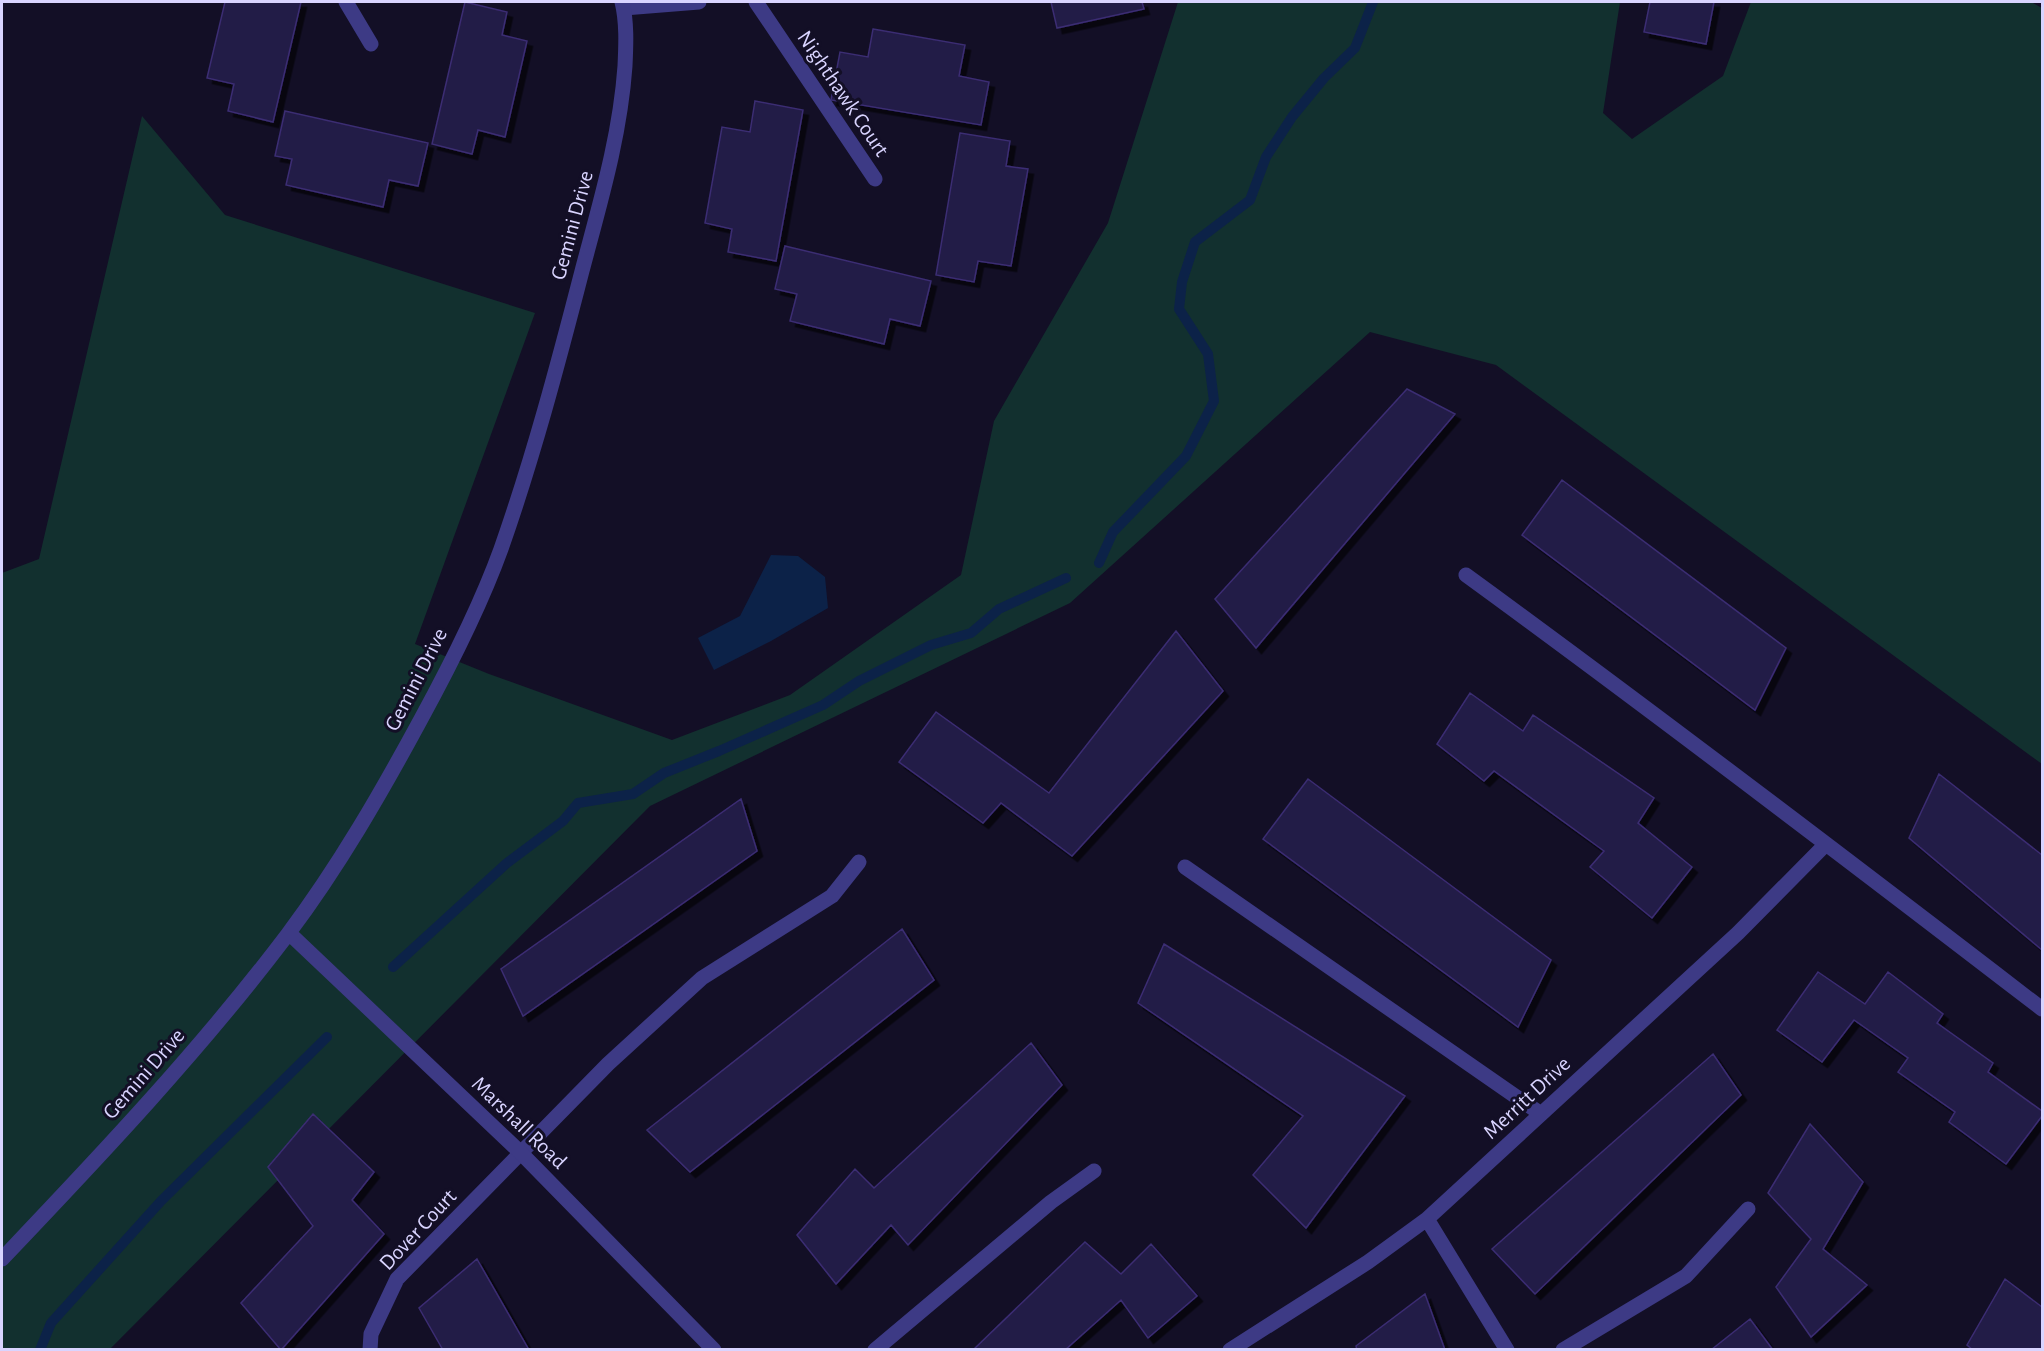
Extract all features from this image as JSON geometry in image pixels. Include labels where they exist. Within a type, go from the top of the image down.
[{"type":"street","points":[[346,2],[371,44]]},
{"type":"street","points":[[623,5],[699,2]]},
{"type":"street","name":"Nighthawk Court","points":[[756,2],[875,179]]},
{"type":"street","name":"Gemini Drive","points":[[2,1259],[92,1165],[194,1049],[289,933],[351,842],[397,764],[454,656],[500,550],[549,396],[615,149],[626,60],[623,5]]},
{"type":"street","points":[[1466,575],[1580,658],[2043,1009]]},
{"type":"street","name":"Merritt Drive","points":[[1230,1350],[1368,1262],[1427,1219],[1738,933],[1826,844]]},
{"type":"street","name":"Dover Court","points":[[370,1350],[371,1334],[397,1279],[608,1064],[702,978],[832,896],[859,862]]},
{"type":"street","points":[[1185,867],[1541,1114]]},
{"type":"street","name":"Marshall Road","points":[[289,933],[521,1153],[714,1350]]},
{"type":"street","points":[[875,1350],[1051,1202],[1094,1171]]},
{"type":"street","points":[[1563,1350],[1686,1276],[1748,1209]]},
{"type":"street","points":[[1427,1219],[1507,1350]]},
{"type":"green space","points":[[1178,2],[1620,2],[1603,113],[1632,139],[1723,76],[1751,2],[2031,2],[2042,8],[2042,764],[1496,365],[1370,332],[1070,603],[650,806],[110,1349],[2,1350],[2,573],[39,559],[142,116],[225,215],[535,313],[415,644],[489,674],[672,740],[790,695],[961,575],[994,421],[1108,223]]},
{"type":"water","points":[[771,555],[798,556],[825,577],[828,608],[714,670],[698,638],[740,616]]},
{"type":"building","points":[[225,2],[301,2],[273,122],[228,111],[234,84],[207,78]]},
{"type":"building","points":[[465,2],[507,12],[502,35],[527,41],[505,137],[478,130],[472,154],[432,144]]},
{"type":"building","points":[[1051,2],[1142,2],[1144,9],[1057,28]]},
{"type":"building","points":[[1650,2],[1714,2],[1706,44],[1644,32]]},
{"type":"building","points":[[873,29],[965,45],[959,76],[989,82],[981,125],[831,100],[840,52],[868,57]]},
{"type":"building","points":[[755,101],[803,110],[776,261],[728,252],[732,229],[705,223],[722,127],[750,132]]},
{"type":"building","points":[[285,111],[428,143],[418,186],[389,180],[383,207],[286,185],[292,159],[275,156]]},
{"type":"building","points":[[960,133],[1010,141],[1006,166],[1028,169],[1011,266],[978,261],[974,282],[936,275]]},
{"type":"building","points":[[785,246],[931,281],[920,326],[890,319],[884,344],[790,321],[797,294],[775,289]]},
{"type":"building","points":[[1407,389],[1455,414],[1256,648],[1215,599]]},
{"type":"building","points":[[1562,480],[1786,648],[1755,710],[1522,535]]},
{"type":"building","points":[[1176,631],[1223,691],[1072,856],[1001,803],[983,823],[899,762],[936,712],[1049,793]]},
{"type":"building","points":[[1470,693],[1523,731],[1533,715],[1654,798],[1638,823],[1692,867],[1652,918],[1590,867],[1604,851],[1494,771],[1484,781],[1437,744]]},
{"type":"building","points":[[1939,774],[2042,855],[2042,950],[1909,838]]},
{"type":"building","points":[[1308,779],[1551,960],[1518,1027],[1263,839]]},
{"type":"building","points":[[741,799],[757,851],[523,1016],[501,969]]},
{"type":"building","points":[[902,929],[934,980],[690,1172],[647,1130]]},
{"type":"building","points":[[1164,944],[1405,1096],[1306,1228],[1253,1175],[1303,1116],[1138,1003]]},
{"type":"building","points":[[1818,972],[1865,1004],[1888,972],[1943,1014],[1937,1023],[1993,1063],[1988,1072],[2042,1111],[2042,1116],[2006,1164],[1949,1122],[1955,1112],[1898,1072],[1908,1058],[1854,1020],[1822,1062],[1777,1030]]},
{"type":"building","points":[[1031,1043],[1062,1085],[908,1245],[891,1225],[836,1284],[797,1235],[855,1169],[874,1188]]},
{"type":"building","points":[[1713,1054],[1741,1095],[1535,1294],[1492,1249]]},
{"type":"building","points":[[313,1114],[374,1172],[352,1200],[384,1234],[281,1350],[241,1303],[313,1226],[268,1167]]},
{"type":"building","points":[[1810,1124],[1863,1182],[1823,1249],[1867,1285],[1811,1337],[1776,1287],[1811,1239],[1768,1193]]},
{"type":"building","points":[[1085,1242],[1121,1274],[1151,1244],[1197,1296],[1148,1338],[1121,1300],[1065,1350],[973,1350]]},
{"type":"building","points":[[477,1259],[529,1350],[443,1350],[419,1308]]},
{"type":"building","points":[[2005,1279],[2042,1307],[2042,1350],[1973,1350],[1967,1345]]},
{"type":"building","points":[[1425,1294],[1445,1350],[1357,1350],[1356,1346]]},
{"type":"building","points":[[1750,1319],[1773,1350],[1711,1350]]},
{"type":"waterway","points":[[1099,563],[1113,532],[1186,456],[1214,401],[1208,354],[1179,309],[1182,282],[1195,242],[1250,200],[1266,157],[1292,117],[1324,78],[1355,48],[1373,2]]},
{"type":"waterway","points":[[393,967],[507,863],[563,821],[578,803],[633,794],[664,773],[823,705],[859,681],[931,645],[971,633],[999,609],[1066,578]]},
{"type":"waterway","points":[[40,1350],[51,1323],[161,1201],[327,1037]]}]
